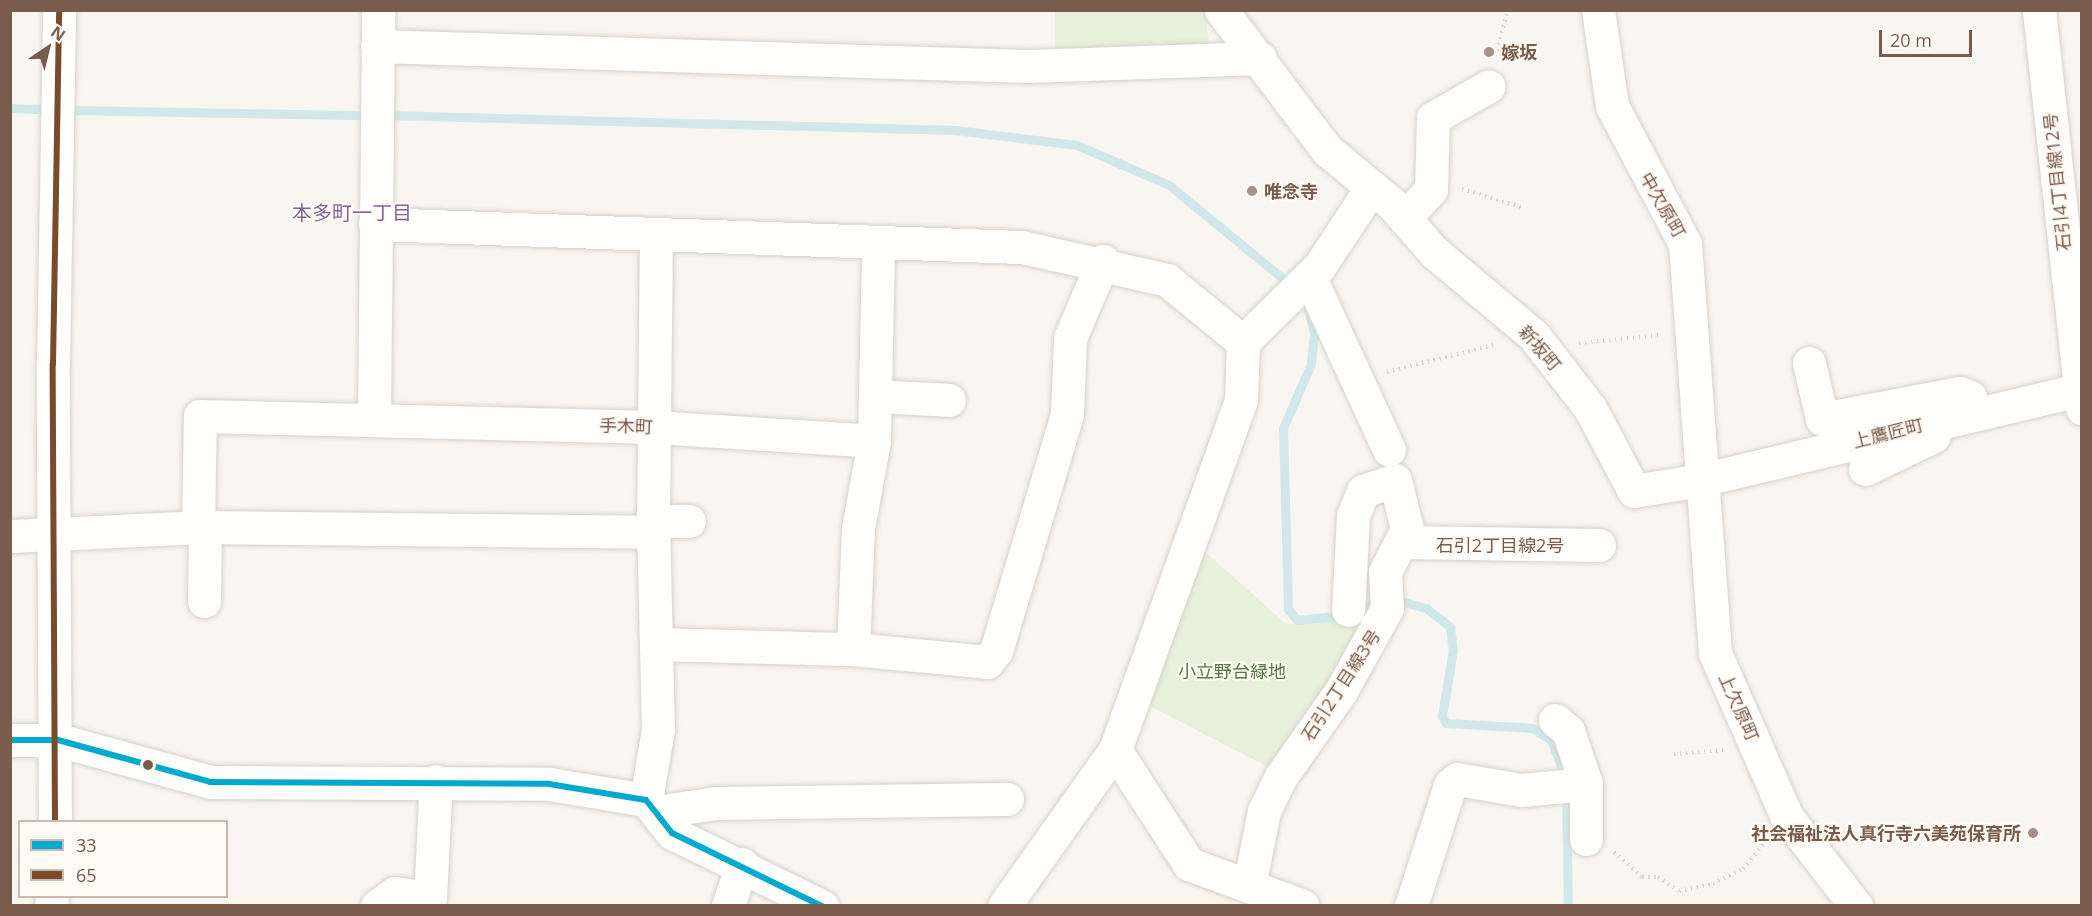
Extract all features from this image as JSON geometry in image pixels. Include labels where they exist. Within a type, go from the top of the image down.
[{"type":"street","points":[[55,820],[58,740],[54,537],[60,10]]},
{"type":"street","points":[[374,418],[378,10]]},
{"type":"street","name":"新坂町","points":[[1221,10],[1260,58],[1327,150],[1405,218],[1434,252],[1534,336],[1590,408],[1634,490],[1698,480]]},
{"type":"street","name":"中欠原町","points":[[1598,10],[1612,106],[1685,244],[1698,480]]},
{"type":"street","name":"石引4丁目線12号","points":[[2039,10],[2080,396]]},
{"type":"street","points":[[377,46],[1029,66],[1260,58]]},
{"type":"street","points":[[1405,218],[1431,189],[1434,118],[1489,86]]},
{"type":"street","points":[[1004,906],[1115,750],[1241,400],[1243,342],[1310,278],[1372,187]]},
{"type":"street","points":[[375,224],[656,236],[1022,247],[1103,261],[1167,280],[1243,342]]},
{"type":"street","points":[[656,236],[653,526],[658,729],[651,806],[672,833],[742,864],[822,906]]},
{"type":"street","points":[[853,649],[858,528],[874,441],[878,242]]},
{"type":"street","points":[[656,644],[853,649],[987,662],[996,651],[1067,414],[1070,338],[1103,261]]},
{"type":"street","name":"石引2丁目線3号","points":[[1250,886],[1264,811],[1280,778],[1380,626],[1388,608],[1385,572],[1407,529],[1392,465],[1358,379],[1334,340],[1310,278]]},
{"type":"street","points":[[1809,363],[1822,419],[1960,393],[1995,406]]},
{"type":"street","points":[[876,396],[949,400]]},
{"type":"street","name":"上鷹匠町","points":[[1698,480],[1995,406],[2080,396]]},
{"type":"street","points":[[1865,469],[1995,406]]},
{"type":"street","name":"手木町","points":[[201,527],[200,416],[374,418],[654,427],[874,441]]},
{"type":"street","points":[[1348,610],[1353,516],[1363,491],[1392,465]]},
{"type":"street","name":"上欠原町","points":[[1698,480],[1715,653],[1787,817],[1856,906]]},
{"type":"street","points":[[10,536],[54,537],[201,527],[653,526],[689,521]]},
{"type":"street","points":[[201,527],[204,601]]},
{"type":"street","name":"石引2丁目線2号","points":[[1401,542],[1599,545]]},
{"type":"street","points":[[1555,720],[1568,731],[1586,784],[1586,839]]},
{"type":"street","points":[[10,740],[58,740],[210,782],[436,781],[549,784],[651,806],[1007,799]]},
{"type":"street","points":[[1115,750],[1189,864],[1303,906]]},
{"type":"street","points":[[1411,906],[1450,785],[1457,779],[1521,790],[1586,784]]},
{"type":"street","points":[[377,906],[395,893],[430,898],[436,781]]},
{"type":"street","points":[[728,906],[742,864]]},
{"type":"path","points":[[1489,86],[1508,10]]},
{"type":"path","points":[[1432,179],[1524,208]]},
{"type":"path","points":[[1621,339],[1691,332]]},
{"type":"path","points":[[1358,379],[1473,350]]},
{"type":"path","points":[[1674,754],[1707,755]]},
{"type":"path","points":[[1586,839],[1614,852],[1642,877],[1658,877],[1679,891],[1713,884],[1743,868],[1787,817]]},
{"type":"green space","points":[[1055,11],[1205,11],[1210,50],[1055,48]]},
{"type":"green space","name":"小立野台緑地","points":[[1200,547],[1286,624],[1354,619],[1367,613],[1372,626],[1270,768],[1144,703]]},
{"type":"waterway","points":[[10,108],[43,109]]},
{"type":"waterway","points":[[66,110],[363,115]]},
{"type":"waterway","points":[[385,115],[956,130],[1077,145],[1169,185],[1287,282]]},
{"type":"waterway","points":[[1308,307],[1314,334],[1311,364],[1283,428],[1288,609],[1297,620],[1346,615],[1380,601]]},
{"type":"waterway","points":[[1394,599],[1426,608],[1450,627],[1453,650],[1442,716],[1446,723],[1532,728],[1551,740],[1564,774]]},
{"type":"waterway","points":[[1566,795],[1568,906]]},
{"type":"transit line","name":"65","points":[[55,820],[53,364],[59,10]]},
{"type":"transit line","name":"33","points":[[10,740],[58,740],[210,782],[549,784],[646,800],[672,833],[822,906]]},
{"type":"place","name":"嫁坂","points":[[1489,52]]},
{"type":"place","name":"唯念寺","points":[[1252,191]]},
{"type":"place","name":"社会福祉法人真行寺六美苑保育所","points":[[2033,833]]},
{"type":"district","name":"本多町一丁目","points":[[352,212]]}]
